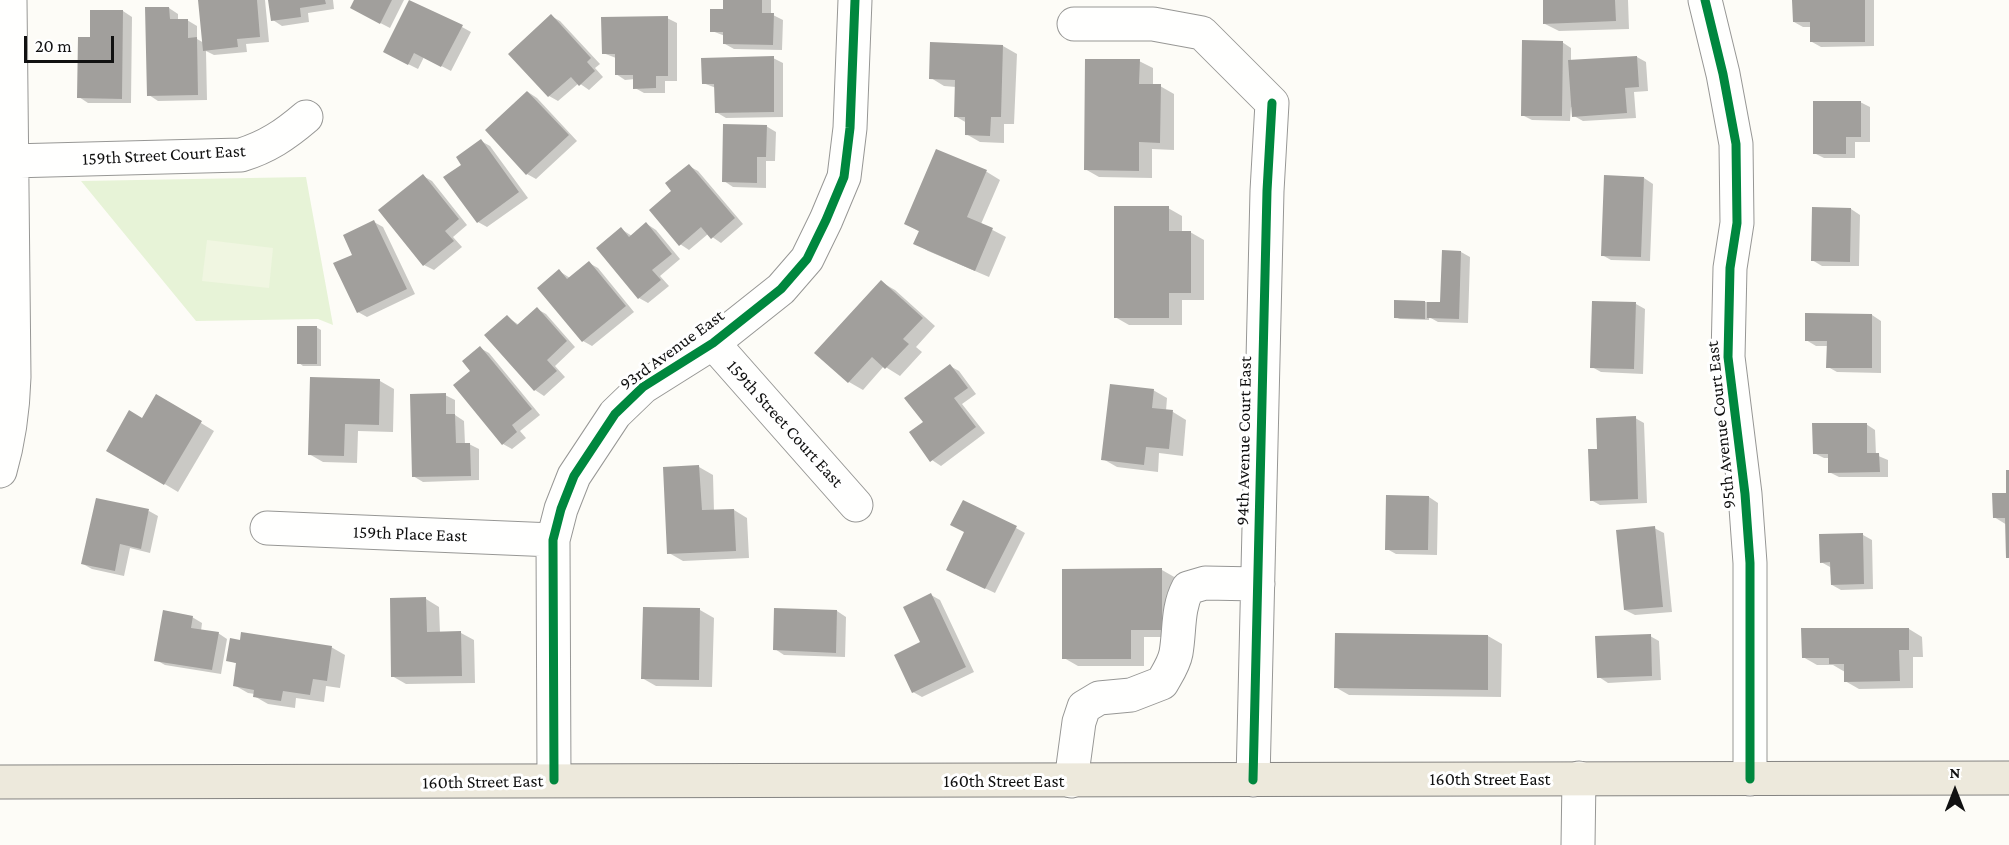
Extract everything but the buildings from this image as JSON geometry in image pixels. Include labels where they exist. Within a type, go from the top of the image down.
[{"type":"main road","name":"160th Street East","points":[[0,783],[2009,778]]},
{"type":"street","points":[[0,471],[7,448],[13,412],[10,0]]},
{"type":"street","name":"93rd Avenue East","points":[[554,780],[553,540],[573,476],[615,414],[643,387],[713,343],[781,289],[807,259],[844,177],[850,128],[855,0]]},
{"type":"street","name":"95th Avenue Court East","points":[[1705,0],[1723,74],[1736,144],[1737,224],[1730,268],[1728,357],[1745,494],[1750,563],[1750,779]]},
{"type":"street","name":"94th Avenue Court East","points":[[1074,24],[1153,24],[1202,33],[1272,103],[1267,191],[1253,780]]},
{"type":"street","name":"159th Street Court East","points":[[11,161],[241,155],[260,150],[280,139],[306,117]]},
{"type":"street","name":"159th Street Court East","points":[[713,343],[856,505]]},
{"type":"street","name":"159th Place East","points":[[267,528],[553,540]]},
{"type":"street","points":[[1071,781],[1079,722],[1084,707],[1099,698],[1131,695],[1162,683],[1176,655],[1179,614],[1182,599],[1188,588],[1205,583],[1258,584]]},
{"type":"street","points":[[1578,845],[1579,778]]},
{"type":"green space","points":[[306,177],[333,325],[318,319],[196,321],[81,181]]},
{"type":"green space","points":[[207,240],[273,248],[269,288],[202,281]]},
{"type":"cycle path","points":[[554,780],[553,540],[561,509],[574,476],[615,414],[643,387],[713,343],[781,289],[807,259],[844,177],[850,128],[855,0]]},
{"type":"cycle path","points":[[1705,0],[1723,74],[1736,144],[1737,223],[1730,268],[1728,357],[1745,494],[1750,563],[1750,779]]},
{"type":"cycle path","points":[[1253,780],[1267,191],[1272,103]]}]
